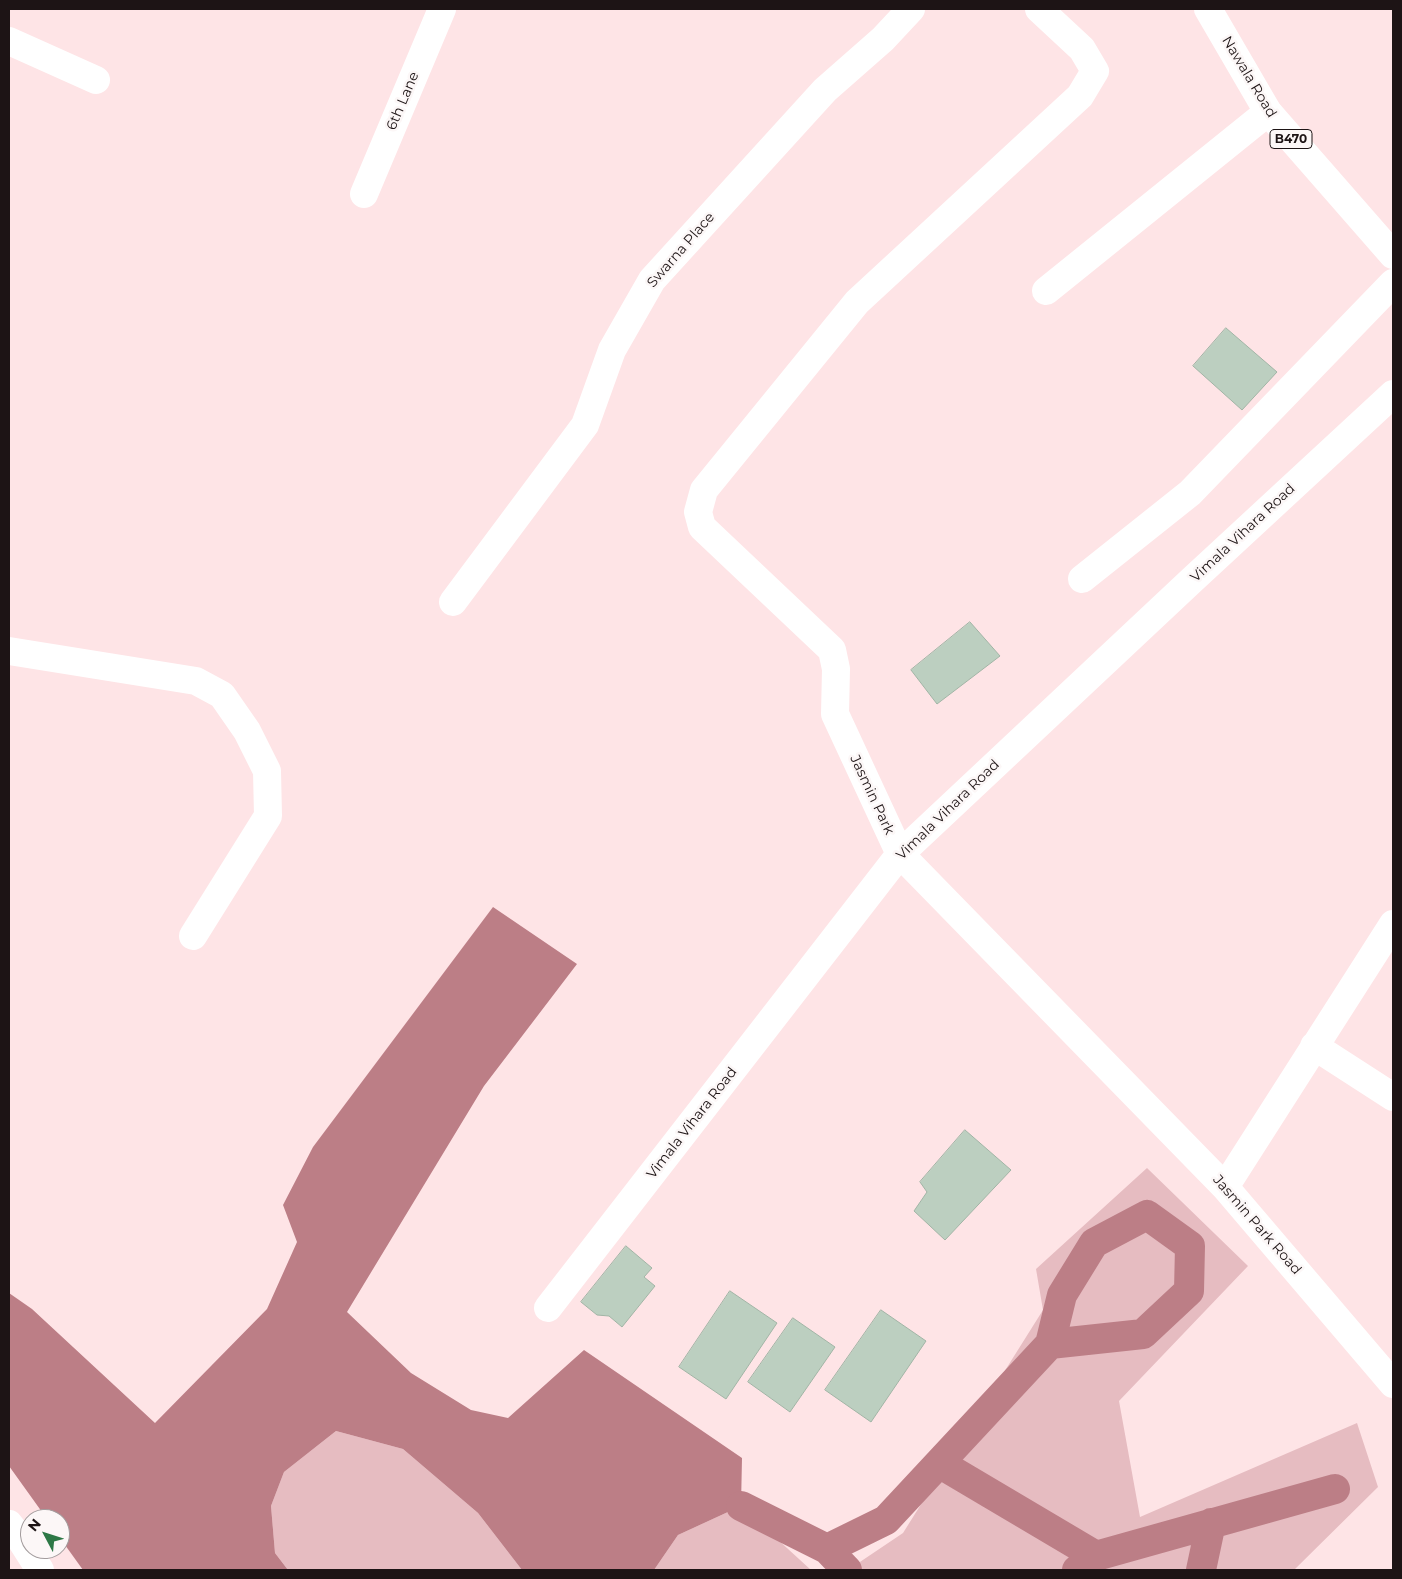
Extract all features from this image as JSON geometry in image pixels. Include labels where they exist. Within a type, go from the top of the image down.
[{"type":"street","name":"6th Lane","points":[[364,194],[442,9]]},
{"type":"street","name":"Swarna Place","points":[[453,602],[585,425],[612,350],[652,280],[825,90],[883,39],[911,9]]},
{"type":"street","name":"Jasmin Park","points":[[1039,9],[1082,49],[1095,71],[1080,96],[857,302],[704,490],[698,512],[702,527],[832,650],[836,669],[835,714],[900,854],[1112,1074]]},
{"type":"street","name":"Nawala Road","points":[[1208,9],[1268,112],[1393,254]]},
{"type":"street","points":[[9,41],[96,80]]},
{"type":"street","points":[[1046,291],[1268,112]]},
{"type":"street","points":[[1082,579],[1190,493],[1393,283]]},
{"type":"street","name":"Vimala Vihara Road","points":[[548,1308],[900,854],[1393,394]]},
{"type":"street","points":[[9,651],[196,681],[222,695],[247,731],[267,771],[268,816],[193,936]]},
{"type":"street","points":[[1224,1187],[1393,924]]},
{"type":"street","points":[[1314,1046],[1393,1097]]},
{"type":"street","name":"Jasmin Park Road","points":[[1112,1074],[1224,1187],[1393,1384]]},
{"type":"street","points":[[9,1524],[40,1570]]},
{"type":"shaded area","points":[[493,907],[577,964],[484,1086],[347,1312],[411,1373],[471,1410],[508,1418],[584,1350],[742,1458],[741,1506],[678,1535],[654,1570],[522,1570],[478,1513],[403,1449],[336,1431],[284,1472],[271,1506],[275,1553],[288,1570],[83,1570],[70,1552],[70,1509],[40,1509],[9,1466],[9,1293],[32,1309],[155,1423],[267,1309],[297,1242],[283,1205],[313,1147]]},
{"type":"shaded area","points":[[1147,1168],[1248,1266],[1119,1401],[1140,1517],[1357,1423],[1378,1487],[1294,1570],[848,1570],[903,1533],[1043,1310],[1036,1269]]},
{"type":"shaded area","points":[[336,1431],[403,1449],[478,1513],[522,1570],[288,1570],[275,1553],[271,1506],[284,1472]]},
{"type":"shaded area","points":[[741,1506],[811,1570],[654,1570],[678,1535]]},
{"type":"building","points":[[1226,328],[1277,372],[1242,410],[1193,366]]},
{"type":"building","points":[[970,622],[1000,656],[937,704],[911,670]]},
{"type":"building","points":[[965,1130],[1011,1170],[945,1240],[914,1211],[927,1192],[920,1182]]},
{"type":"building","points":[[626,1246],[652,1268],[644,1277],[655,1286],[622,1327],[609,1316],[597,1315],[581,1302]]},
{"type":"building","points":[[730,1291],[777,1323],[726,1399],[679,1367]]},
{"type":"building","points":[[881,1310],[926,1341],[871,1422],[825,1390]]},
{"type":"building","points":[[793,1318],[835,1347],[790,1412],[748,1382]]},
{"type":"waterway","points":[[741,1506],[827,1549],[886,1520],[1050,1344],[1062,1295],[1094,1243],[1147,1215],[1190,1246],[1189,1291],[1143,1334],[1050,1344]]},
{"type":"waterway","points":[[939,1463],[1096,1556]]},
{"type":"waterway","points":[[1077,1570],[1096,1556],[1335,1489]]},
{"type":"waterway","points":[[1201,1570],[1211,1523]]},
{"type":"waterway","points":[[827,1549],[847,1570]]}]
